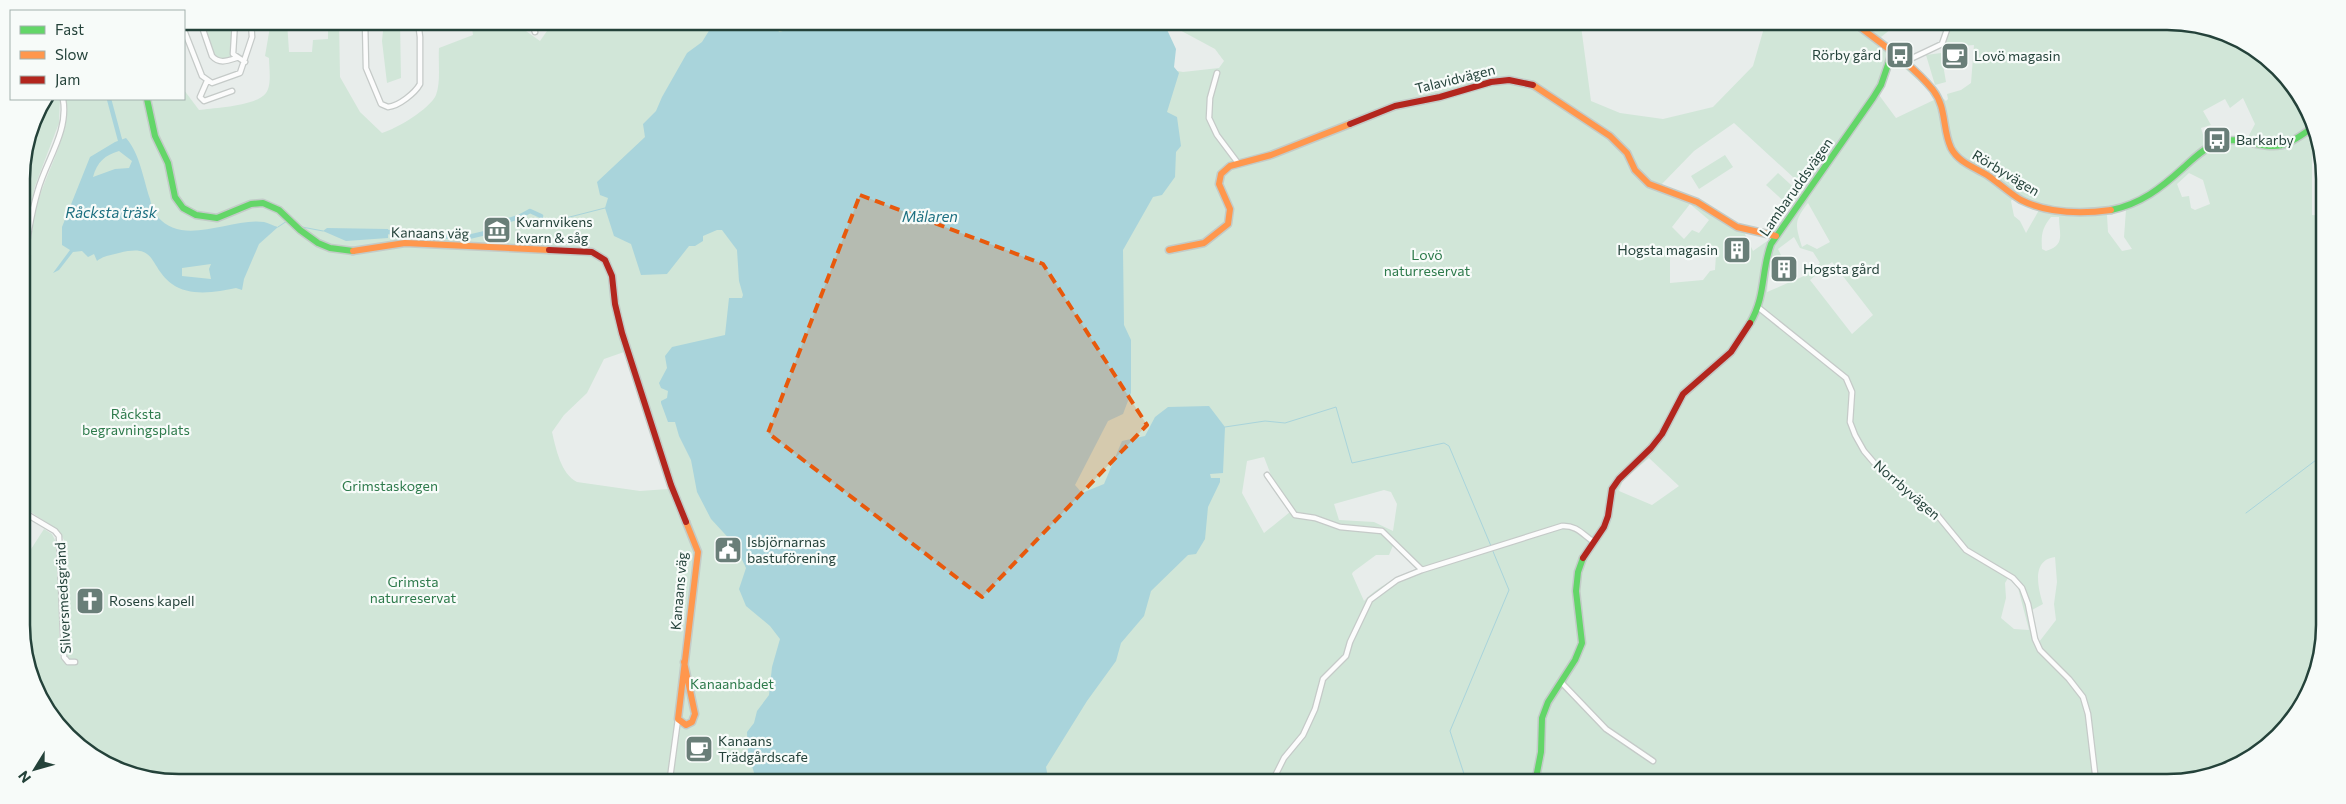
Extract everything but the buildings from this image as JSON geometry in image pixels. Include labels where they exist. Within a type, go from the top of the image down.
[{"type":"street","points":[[203,30],[212,56],[215,59],[223,62],[236,58]]},
{"type":"street","points":[[234,30],[233,54],[236,58],[245,62]]},
{"type":"street","points":[[185,33],[199,70],[207,82],[212,83],[240,73],[252,37],[252,30]]},
{"type":"street","points":[[365,30],[366,68],[370,80],[381,104],[385,107],[391,107],[417,89],[420,84],[419,30]]},
{"type":"street","name":"Rörbyvägen","points":[[1863,30],[1925,80],[1940,100],[1945,110],[1950,146],[1959,159],[1986,174],[2020,200],[2033,206],[2054,211],[2103,211],[2135,203],[2220,142],[2237,139],[2275,146],[2291,141],[2308,130]]},
{"type":"street","points":[[1904,62],[1942,44],[1947,30]]},
{"type":"street","name":"Lambaruddsvägen","points":[[1537,774],[1541,752],[1542,718],[1548,702],[1575,660],[1582,642],[1577,600],[1578,572],[1608,516],[1612,489],[1619,479],[1651,448],[1662,434],[1683,394],[1731,352],[1759,308],[1767,255],[1776,236],[1873,98],[1881,85],[1892,53]]},
{"type":"street","points":[[1217,73],[1208,109],[1210,118],[1217,135],[1238,163]]},
{"type":"street","name":"Talavidvägen","points":[[1169,250],[1204,243],[1228,224],[1231,213],[1221,189],[1220,178],[1224,169],[1238,163],[1271,155],[1395,106],[1440,97],[1491,82],[1514,80],[1534,85],[1613,138],[1627,152],[1639,175],[1649,184],[1697,202],[1722,219],[1743,229],[1770,233],[1776,236]]},
{"type":"street","points":[[207,82],[200,97],[204,101],[232,91]]},
{"type":"street","points":[[30,224],[38,188],[62,128],[63,100]]},
{"type":"street","name":"Kanaans väg","points":[[147,100],[155,136],[168,162],[174,195],[182,205],[202,219],[214,220],[252,203],[260,202],[271,205],[307,236],[340,252],[354,252],[388,244],[405,243],[592,252],[605,260],[612,276],[615,304],[622,333],[671,485],[698,552],[684,662],[678,719],[686,725],[692,722],[695,714],[684,662]]},
{"type":"street","name":"Norrbyvägen","points":[[1759,308],[1846,378],[1852,392],[1850,422],[1855,436],[1864,451],[1876,465],[1938,516],[1966,550],[2018,581],[2028,604],[2035,639],[2040,650],[2069,678],[2083,697],[2088,714],[2095,774]]},
{"type":"street","points":[[1266,475],[1295,515],[1315,518],[1340,526],[1382,531],[1422,570]]},
{"type":"street","name":"Silversmedsgränd","points":[[30,515],[55,531],[59,536],[64,657],[68,662],[74,662]]},
{"type":"street","points":[[1276,774],[1284,758],[1303,735],[1315,708],[1323,679],[1346,656],[1350,642],[1370,600],[1397,580],[1422,570],[1562,526],[1578,528],[1594,542]]},
{"type":"street","points":[[1561,682],[1606,729],[1653,761]]},
{"type":"street","points":[[671,774],[678,719]]},
{"type":"highlighted area","points":[[860,195],[1043,264],[1147,425],[982,597],[768,433]]},
{"type":"green space","points":[[205,30],[232,30],[231,58],[223,61],[212,55]]},
{"type":"green space","name":"Grimsta naturreservat","points":[[269,30],[288,30],[289,52],[312,52],[313,40],[328,39],[328,30],[339,30],[340,77],[360,112],[382,133],[412,118],[433,100],[438,84],[439,48],[473,35],[472,30],[525,30],[540,41],[548,30],[864,30],[829,774],[159,773],[122,763],[104,754],[88,743],[61,716],[41,682],[30,635],[30,551],[44,529],[52,534],[57,544],[60,657],[66,664],[64,540],[57,529],[30,512],[30,248],[37,204],[64,129],[66,100],[185,100],[185,91],[199,110],[245,104],[261,97],[268,90],[270,81],[269,58],[265,56]],"holes":[[[624,352],[668,489],[640,491],[577,482],[571,478],[563,467],[557,453],[552,432],[564,415],[587,393],[604,359]]]},
{"type":"green space","points":[[383,30],[400,30],[401,78],[387,83],[382,41]]},
{"type":"green space","name":"Lovö naturreservat","points":[[1180,30],[1582,30],[1591,101],[1620,113],[1663,119],[1713,107],[1753,66],[1763,30],[1890,30],[1881,37],[1896,54],[1931,82],[1930,86],[1946,101],[1948,99],[1947,94],[1961,90],[1971,83],[1974,45],[1948,47],[1945,40],[1948,30],[2187,31],[2224,41],[2242,50],[2258,61],[2285,88],[2305,122],[2312,146],[2312,215],[2316,215],[2316,625],[2315,645],[2311,664],[2296,700],[2272,730],[2242,754],[2206,769],[2177,774],[917,774],[1157,67],[1183,72],[1219,68],[1224,61],[1215,49]],"holes":[[[1894,59],[1930,91],[1936,99],[1896,118],[1879,95],[1887,80]],[[2243,98],[2255,124],[2247,139],[2226,138],[2207,148],[2201,128],[2211,125],[2203,111],[2225,99],[2230,108]],[[1734,123],[1806,189],[1785,220],[1778,226],[1766,229],[1751,228],[1735,223],[1701,208],[1660,186],[1694,151]],[[2189,173],[2203,180],[2210,204],[2195,210],[2191,208],[2189,196],[2182,197],[2177,184]],[[2013,198],[2039,210],[2026,233],[2020,221],[2014,216],[2011,201]],[[1808,203],[1830,242],[1817,249],[1807,244],[1802,247],[1797,228],[1800,214]],[[1690,204],[1709,220],[1699,233],[1692,230],[1684,239],[1672,227]],[[2126,210],[2124,237],[2132,249],[2122,251],[2108,232],[2107,215]],[[2051,217],[2059,217],[2059,242],[2052,249],[2046,251],[2042,249],[2042,236]],[[1743,230],[1768,234],[1770,239],[1753,251]],[[1794,237],[1800,248],[1813,252],[1820,263],[1804,276],[1767,292],[1770,262],[1782,257],[1778,249]],[[1716,255],[1715,270],[1710,271],[1703,280],[1670,283],[1670,257]],[[1832,262],[1873,315],[1852,334],[1810,280]],[[1264,457],[1279,496],[1290,512],[1264,533],[1242,493],[1247,461]],[[1649,458],[1679,486],[1652,505],[1619,491],[1623,480]],[[1384,490],[1391,492],[1397,504],[1393,531],[1374,522],[1339,520],[1334,504]],[[1394,543],[1418,568],[1417,571],[1403,575],[1382,586],[1364,601],[1352,574],[1376,555],[1389,555]],[[2055,557],[2057,582],[2054,604],[2056,620],[2039,642],[2026,596],[2032,610],[2043,604],[2038,583],[2039,569],[2047,559]],[[2008,578],[2017,584],[2029,630],[2014,629],[2001,618],[2006,598],[2005,583]]]},
{"type":"green space","points":[[1941,53],[1946,82],[1935,85],[1926,55]]},
{"type":"green space","points":[[53,100],[60,100],[59,123],[35,186],[30,210],[30,169],[35,140],[41,122]]},
{"type":"green space","points":[[1725,155],[1733,167],[1699,189],[1691,176]]},
{"type":"green space","points":[[1778,173],[1801,194],[1789,206],[1766,185]]},
{"type":"water","name":"Mälaren","points":[[709,30],[778,30],[779,32],[787,30],[1167,30],[1176,49],[1174,67],[1179,73],[1167,112],[1177,117],[1181,146],[1176,152],[1175,177],[1162,195],[1153,197],[1123,250],[1124,325],[1131,340],[1131,393],[1123,414],[1108,421],[1075,485],[1082,493],[1104,484],[1122,441],[1145,436],[1155,417],[1168,407],[1209,406],[1225,427],[1223,473],[1210,474],[1211,478],[1220,478],[1220,482],[1208,507],[1205,539],[1196,554],[1188,555],[1151,591],[1144,616],[1121,643],[1116,661],[1087,701],[1046,767],[1047,774],[754,774],[748,752],[747,732],[754,723],[757,711],[769,695],[772,667],[780,639],[770,626],[746,606],[739,589],[746,568],[735,545],[711,519],[697,492],[691,460],[679,436],[675,422],[668,422],[661,403],[661,401],[667,398],[668,391],[661,388],[659,383],[667,368],[665,356],[672,347],[725,335],[729,298],[742,298],[743,295],[739,281],[737,250],[722,230],[717,230],[703,236],[703,241],[695,246],[689,246],[667,274],[641,275],[631,244],[614,236],[605,208],[608,198],[600,195],[597,182],[645,137],[643,124],[656,111],[687,53],[702,42]]},
{"type":"water","name":"Råcksta träsk","points":[[126,138],[131,144],[141,167],[153,210],[168,225],[180,230],[194,231],[251,222],[264,222],[278,227],[259,244],[244,279],[242,290],[236,288],[221,291],[195,292],[179,288],[164,277],[147,254],[140,251],[119,253],[97,261],[94,254],[88,257],[82,251],[73,252],[59,270],[53,273],[70,250],[62,245],[62,227],[90,157],[115,142]],"holes":[[[119,151],[132,161],[129,168],[115,169],[93,177],[102,160]],[[211,264],[209,269],[211,279],[182,276],[182,268]]]},
{"type":"water","points":[[327,228],[388,229],[388,238],[346,241],[323,231]]},
{"type":"waterway","points":[[109,100],[120,140]]},
{"type":"waterway","points":[[558,220],[605,208]]},
{"type":"waterway","points":[[499,223],[519,217],[530,211],[541,216]]},
{"type":"waterway","points":[[546,219],[553,219]]},
{"type":"waterway","points":[[278,227],[287,221]]},
{"type":"waterway","points":[[296,223],[302,227],[323,231]]},
{"type":"waterway","points":[[388,232],[464,238],[494,231]]},
{"type":"waterway","points":[[1225,427],[1265,421],[1285,423],[1336,407],[1352,463],[1444,443],[1449,446],[1491,546]]},
{"type":"waterway","points":[[2246,513],[2316,460]]},
{"type":"waterway","points":[[1464,774],[1450,731],[1509,590],[1492,549]]},
{"type":"traffic: fast","points":[[1750,323],[1759,303],[1771,244],[1873,98],[1881,85],[1892,53]]},
{"type":"traffic: fast","points":[[147,100],[155,136],[168,163],[175,197],[183,208],[196,215],[217,218],[251,204],[263,203],[279,210],[300,230],[318,243],[330,248],[353,251]]},
{"type":"traffic: fast","points":[[2111,210],[2132,204],[2150,194],[2199,154],[2217,143],[2233,140],[2266,146],[2282,145],[2295,140],[2308,131]]},
{"type":"traffic: fast","points":[[1537,774],[1541,752],[1542,718],[1548,702],[1575,660],[1582,643],[1576,591],[1578,572],[1583,558]]},
{"type":"traffic: slow","points":[[1864,30],[1905,62],[1933,90],[1940,104],[1948,141],[1954,153],[1962,161],[1987,175],[2021,200],[2032,205],[2065,212],[2111,210]]},
{"type":"traffic: slow","points":[[1533,85],[1610,136],[1627,153],[1635,170],[1649,184],[1697,202],[1737,227],[1776,236]]},
{"type":"traffic: slow","points":[[1169,250],[1204,243],[1228,224],[1230,209],[1219,184],[1221,174],[1230,166],[1271,155],[1350,124]]},
{"type":"traffic: slow","points":[[353,251],[405,243],[549,250]]},
{"type":"traffic: slow","points":[[684,662],[695,714],[692,722],[686,725],[678,719],[698,552],[686,522]]},
{"type":"traffic: jam","points":[[1350,124],[1395,106],[1440,97],[1491,82],[1509,80],[1533,85]]},
{"type":"traffic: jam","points":[[549,250],[592,252],[605,260],[612,276],[615,304],[622,333],[671,485],[686,522]]},
{"type":"traffic: jam","points":[[1583,558],[1604,527],[1608,516],[1612,489],[1619,479],[1651,448],[1662,434],[1683,394],[1731,352],[1750,323]]},
{"type":"place","name":"Rörby gård","points":[[1900,55]]},
{"type":"place","name":"Lovö magasin","points":[[1955,56]]},
{"type":"place","name":"Barkarby","points":[[2217,140]]},
{"type":"place","name":"Kvarnvikens kvarn & såg","points":[[497,230]]},
{"type":"place","name":"Hogsta magasin","points":[[1737,250]]},
{"type":"place","name":"Hogsta gård","points":[[1784,269]]},
{"type":"place","name":"Isbjörnarnas bastuförening","points":[[728,550]]},
{"type":"place","name":"Rosens kapell","points":[[90,601]]},
{"type":"place","name":"Kanaans Trädgårdscafe","points":[[699,749]]},
{"type":"park label","name":"Råcksta begravningsplats","points":[[136,422]]},
{"type":"park label","name":"Grimstaskogen","points":[[390,486]]},
{"type":"park label","name":"Kanaanbadet","points":[[732,684]]}]
